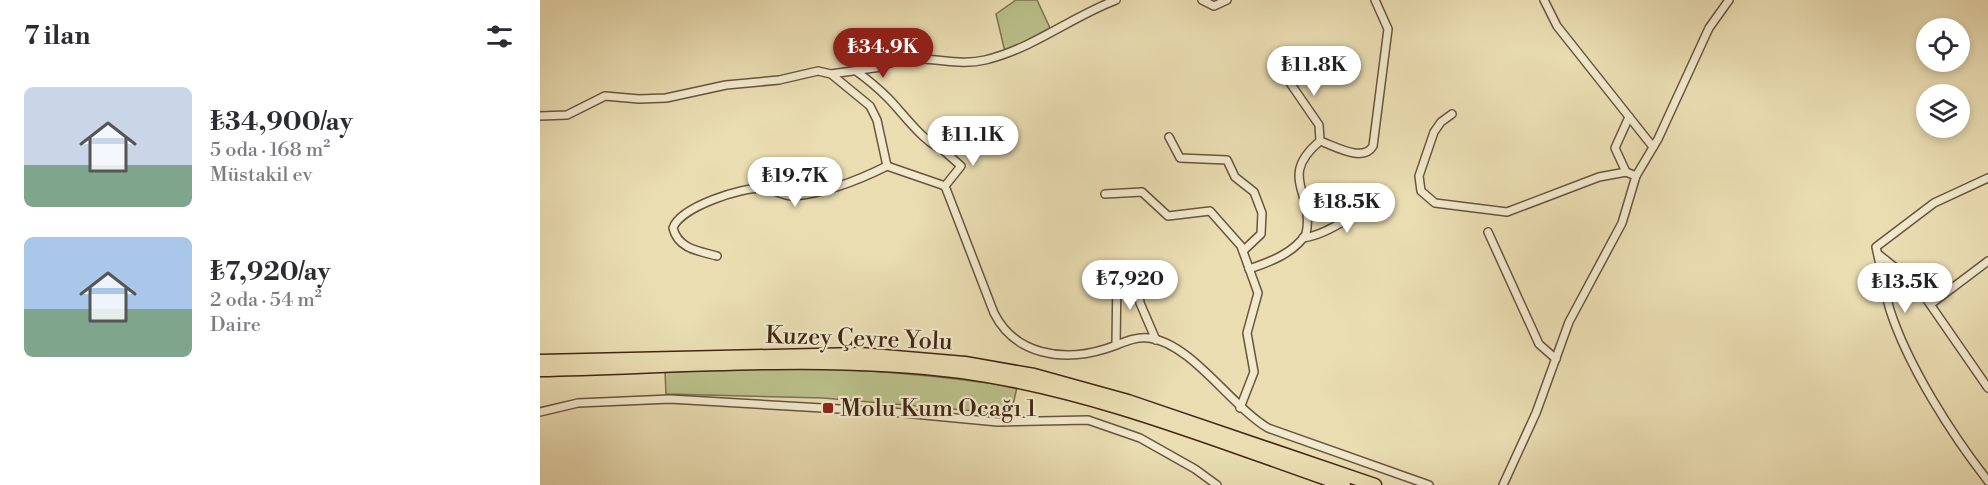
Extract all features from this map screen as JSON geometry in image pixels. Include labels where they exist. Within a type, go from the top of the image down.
[{"type":"highway","name":"Kuzey Çevre Yolu","points":[[540,361],[860,354],[965,363],[1034,375],[1128,400],[1375,485]]},
{"type":"highway","name":"Kuzey Çevre Yolu","points":[[540,370],[790,364],[918,367],[964,372],[1031,384],[1117,407],[1344,485]]},
{"type":"street","points":[[540,116],[567,115],[605,96],[657,99],[726,85],[778,80],[808,71],[831,74],[916,57],[969,63],[990,59],[1018,49],[1116,0]]},
{"type":"street","points":[[1202,0],[1214,6],[1227,0]]},
{"type":"street","points":[[1320,141],[1360,155],[1368,153],[1373,146],[1388,29],[1375,0]]},
{"type":"street","points":[[1544,0],[1557,26],[1653,147]]},
{"type":"street","points":[[1503,485],[1529,430],[1576,308],[1616,238],[1636,176],[1653,147],[1709,28],[1729,0]]},
{"type":"street","points":[[885,65],[901,51],[923,44]]},
{"type":"street","points":[[1275,61],[1319,125],[1320,141]]},
{"type":"street","points":[[856,70],[886,96],[908,122],[961,166],[945,186]]},
{"type":"street","points":[[831,74],[870,106],[877,120],[887,166]]},
{"type":"street","points":[[1452,114],[1436,129],[1419,176],[1421,192],[1435,203],[1493,212],[1514,211],[1599,177],[1626,172],[1636,176]]},
{"type":"street","points":[[1626,172],[1615,148],[1629,117]]},
{"type":"street","points":[[1169,137],[1180,158],[1227,160],[1235,177],[1254,192],[1262,213],[1263,228],[1259,236],[1243,251]]},
{"type":"street","points":[[1303,238],[1307,227],[1299,166],[1305,154],[1320,141]]},
{"type":"street","points":[[944,151],[956,150],[967,145]]},
{"type":"street","points":[[717,256],[683,244],[674,233],[675,222],[703,204],[732,194],[764,188],[792,196],[858,180],[887,166],[945,186]]},
{"type":"street","points":[[1988,178],[1934,203],[1876,247],[1888,302],[1899,332],[1932,399],[1988,481]]},
{"type":"street","points":[[945,186],[982,289],[996,318],[1007,333],[1034,350],[1056,356],[1087,354],[1135,338],[1156,340],[1202,369],[1240,408],[1276,431],[1429,485]]},
{"type":"street","points":[[1105,194],[1142,192],[1162,213],[1171,217],[1212,212],[1243,251],[1258,293],[1247,333],[1254,372],[1240,408]]},
{"type":"street","points":[[1250,269],[1283,255],[1303,238],[1316,235],[1374,206],[1385,203]]},
{"type":"street","points":[[1488,232],[1539,344],[1556,359]]},
{"type":"street","points":[[1878,254],[1908,276],[1931,304],[1988,388]]},
{"type":"street","points":[[1931,304],[1988,261]]},
{"type":"street","points":[[1116,345],[1117,275]]},
{"type":"street","points":[[1137,276],[1140,303],[1156,340]]},
{"type":"street","points":[[540,412],[578,403],[670,399],[892,412],[998,422],[1088,420],[1140,438],[1195,469],[1217,485]]},
{"type":"green space","points":[[1016,0],[1037,0],[1050,28],[1005,52],[996,14]]},
{"type":"green space","points":[[793,368],[905,374],[1017,387],[1011,414],[823,398],[666,394],[665,372]]},
{"type":"place","name":"Molu Kum Ocağı 1","points":[[828,408]]}]
